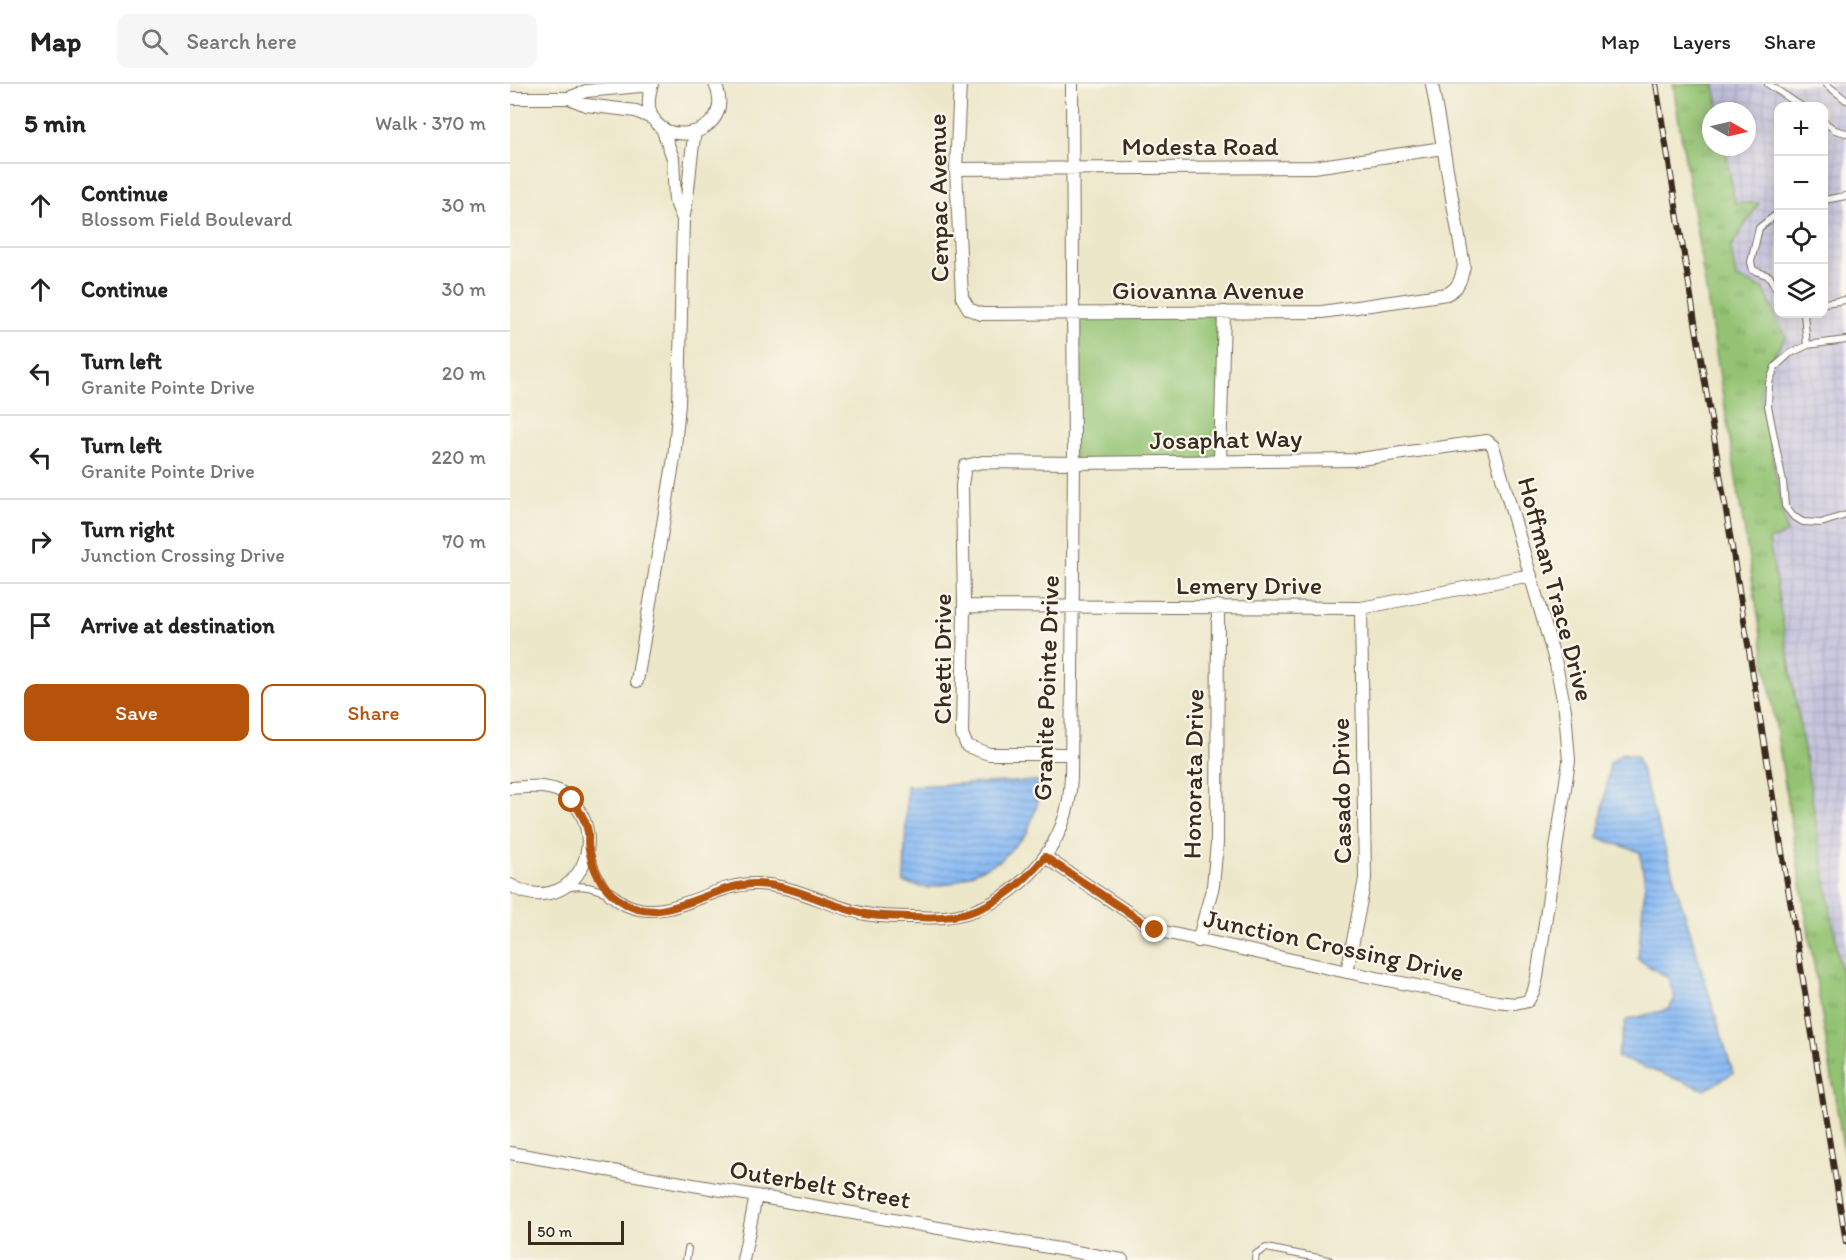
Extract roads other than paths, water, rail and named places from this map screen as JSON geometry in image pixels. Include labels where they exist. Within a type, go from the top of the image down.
[{"type":"street","points":[[510,98],[569,98],[586,91],[652,84],[648,96],[649,108],[673,158],[675,200],[683,219]]},
{"type":"street","points":[[569,98],[586,105],[636,111],[673,134],[684,135],[695,133],[713,119],[718,98],[714,84]]},
{"type":"street","name":"Cenpac Avenue","points":[[960,84],[956,169],[962,297],[969,309]]},
{"type":"street","name":"Granite Pointe Drive","points":[[610,894],[628,906],[661,911],[718,890],[755,884],[787,888],[865,914],[944,917],[980,909],[1006,895],[1027,878],[1045,857],[1058,833],[1068,806],[1071,754],[1074,464],[1072,84]]},
{"type":"street","points":[[1432,84],[1443,148]]},
{"type":"street","points":[[637,681],[674,458],[679,404],[683,219],[688,197],[690,160],[695,133]]},
{"type":"street","name":"Modesta Road","points":[[956,169],[1314,167],[1443,148]]},
{"type":"street","name":"Giovanna Avenue","points":[[969,309],[981,314],[1322,312],[1447,294],[1455,290],[1462,278],[1464,266],[1443,148]]},
{"type":"street","points":[[1220,461],[1224,312]]},
{"type":"street","name":"Josaphat Way","points":[[964,466],[983,462],[1074,464],[1353,460],[1487,441]]},
{"type":"street","name":"Hoffman Trace Drive","points":[[1487,441],[1497,453],[1556,664],[1565,711],[1569,761],[1537,977],[1528,1001]]},
{"type":"street","name":"Chetti Drive","points":[[964,466],[962,485],[964,606],[962,734],[967,746],[988,754],[1071,754]]},
{"type":"street","name":"Lemery Drive","points":[[964,606],[1361,608],[1531,575]]},
{"type":"street","name":"Honorata Drive","points":[[1198,940],[1213,886],[1217,843],[1218,606]]},
{"type":"street","name":"Casado Drive","points":[[1347,972],[1365,879],[1361,608]]},
{"type":"street","points":[[510,788],[542,787],[558,790],[566,795],[583,817],[588,832],[588,849],[584,863],[576,877],[559,891],[536,895],[510,885]]},
{"type":"street","name":"Junction Crossing Drive","points":[[1045,857],[1155,930],[1497,1002],[1515,1004],[1528,1001]]},
{"type":"street","name":"Outerbelt Street","points":[[510,1153],[1122,1260]]},
{"type":"street","points":[[743,1260],[756,1196]]},
{"type":"lane","points":[[1768,84],[1795,102]]},
{"type":"lane","points":[[1826,84],[1846,100]]},
{"type":"lane","points":[[1828,125],[1846,133]]},
{"type":"lane","points":[[1828,199],[1846,196]]},
{"type":"lane","points":[[1774,217],[1759,228],[1751,262],[1753,270],[1769,276],[1774,284]]},
{"type":"lane","points":[[1828,302],[1846,300]]},
{"type":"lane","points":[[1805,318],[1808,345]]},
{"type":"lane","points":[[1846,340],[1808,345],[1789,354],[1775,367],[1769,383],[1768,406],[1783,482],[1785,506],[1792,516],[1803,522],[1821,523],[1846,515]]},
{"type":"lane","points":[[588,849],[597,872],[610,894]]},
{"type":"lane","points":[[559,891],[573,886],[596,889],[610,894]]},
{"type":"lane","points":[[1255,1260],[1256,1254],[1266,1248],[1329,1260]]},
{"type":"lane","points":[[686,1260],[688,1250]]},
{"type":"water","points":[[1622,753],[1637,756],[1733,1073],[1705,1090],[1617,1057],[1626,1020],[1669,1009],[1675,998],[1668,978],[1638,959],[1645,884],[1640,852],[1598,838],[1610,763]]},
{"type":"water","points":[[1038,781],[1037,805],[1027,833],[1000,861],[952,883],[927,888],[904,883],[907,786]]},
{"type":"railway","points":[[1656,84],[1846,1242]]}]
